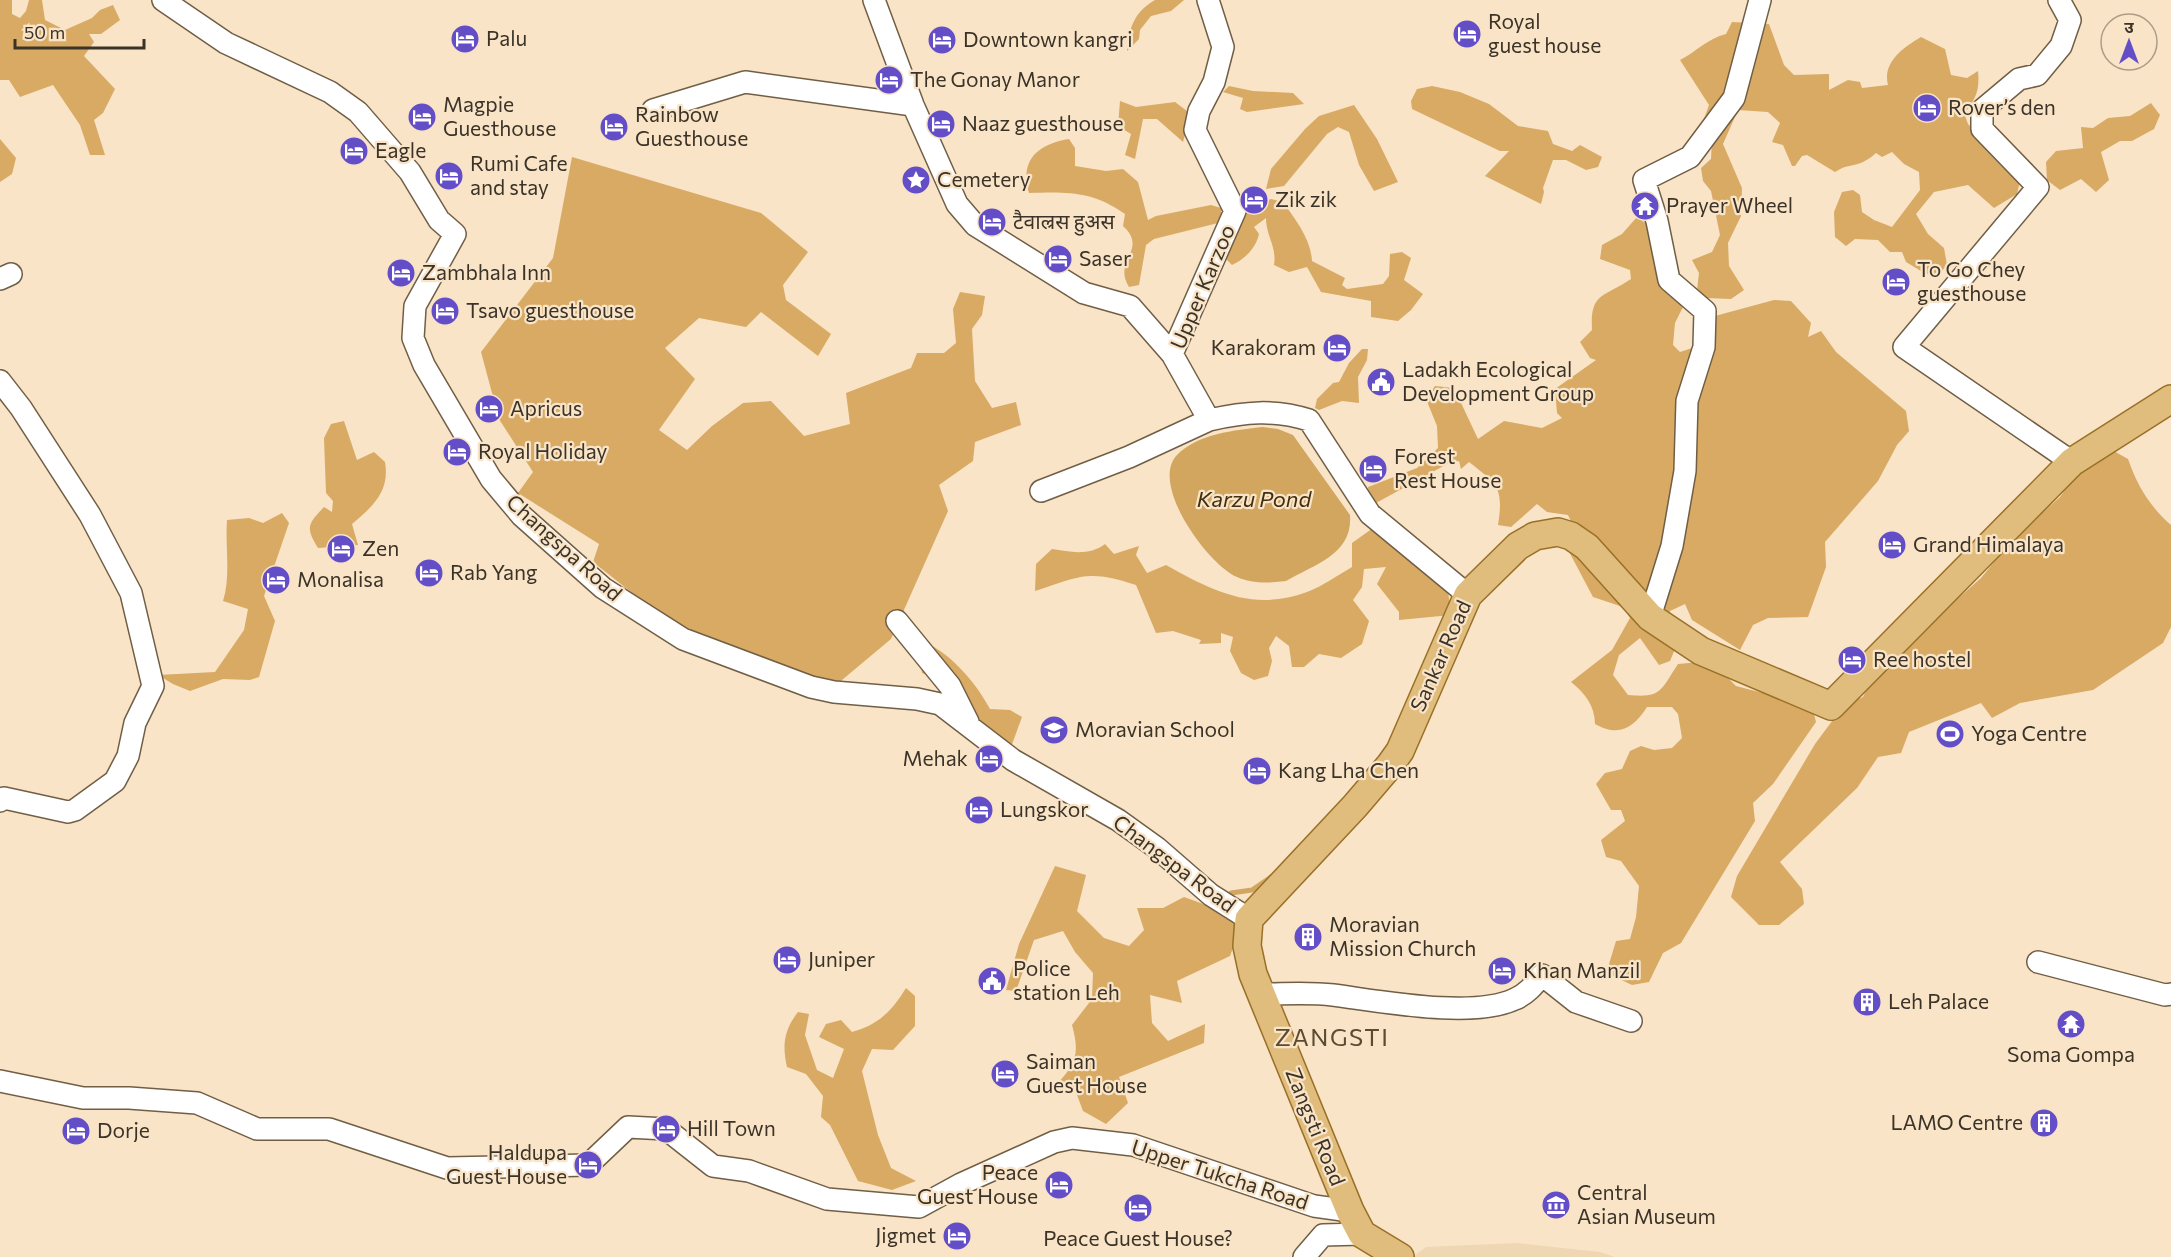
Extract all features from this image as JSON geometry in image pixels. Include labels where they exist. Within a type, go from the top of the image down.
[{"type":"main road","points":[[2072,462],[2171,399]]},
{"type":"main road","name":"Sankar Road","points":[[1249,919],[1355,806],[1400,751],[1468,595],[1518,546],[1535,536],[1558,532],[1571,536],[1587,548],[1650,617],[1701,651],[1832,706],[2072,462]]},
{"type":"main road","name":"Zangsti Road","points":[[1249,919],[1247,946],[1260,994],[1356,1222]]},
{"type":"main road","points":[[1356,1222],[1400,1257]]},
{"type":"street","name":"Changspa Road","points":[[163,0],[226,43],[330,92],[358,112],[410,172],[440,220],[455,234],[415,306],[413,338],[424,365],[491,478],[522,516],[609,593],[683,639],[811,687],[834,692],[916,699],[940,704],[1013,759],[1119,820],[1157,848],[1211,895],[1249,919]]},
{"type":"street","points":[[874,0],[913,105],[957,204],[975,225],[1084,293],[1130,306],[1172,354]]},
{"type":"street","name":"Upper Karzoo","points":[[1208,0],[1222,47],[1214,82],[1198,111],[1196,130],[1235,211],[1172,354],[1209,420]]},
{"type":"street","points":[[1650,617],[1674,535],[1685,471],[1687,401],[1704,347],[1705,311],[1669,280],[1657,221],[1644,180],[1690,157],[1734,98],[1760,0]]},
{"type":"street","points":[[2059,0],[2070,20],[2061,46],[2037,75],[2019,79],[1982,110],[1982,129],[2038,187],[1904,347],[2072,462]]},
{"type":"street","points":[[653,110],[745,82],[913,105]]},
{"type":"street","points":[[0,381],[21,408],[90,515],[131,593],[153,686],[135,723],[128,756],[115,781],[75,810],[68,812],[3,798],[0,801]]},
{"type":"street","points":[[1041,491],[1129,457],[1209,420],[1247,412],[1284,412],[1309,420],[1370,514],[1468,595]]},
{"type":"street","points":[[897,621],[950,686],[971,728]]},
{"type":"street","points":[[2038,962],[2165,995],[2171,994]]},
{"type":"street","points":[[1260,994],[1331,995],[1390,1004],[1460,1007],[1514,1000],[1530,990],[1542,975],[1576,1002],[1631,1021]]},
{"type":"street","name":"Upper Tukcha Road","points":[[0,1081],[83,1098],[129,1098],[197,1103],[257,1129],[330,1128],[447,1168],[588,1164],[628,1127],[666,1128],[713,1166],[749,1171],[827,1198],[919,1207],[962,1184],[1054,1142],[1072,1138],[1133,1144],[1356,1222]]},
{"type":"street","points":[[1304,1257],[1323,1235],[1356,1222]]},
{"type":"shaded area","points":[[0,0],[12,0],[12,14],[20,18],[26,11],[29,0],[42,0],[45,20],[65,30],[92,18],[100,10],[113,5],[120,20],[101,34],[89,34],[94,42],[84,56],[115,89],[103,113],[94,120],[105,155],[90,155],[80,125],[53,85],[20,97],[9,80],[0,80]]},
{"type":"shaded area","points":[[1155,0],[1184,0],[1171,11],[1151,16],[1140,30],[1139,39],[1127,51],[1129,35],[1137,15]]},
{"type":"shaded area","points":[[1732,22],[1769,24],[1784,65],[1794,75],[1829,74],[1829,90],[1848,80],[1860,82],[1862,88],[1888,85],[1888,69],[1891,62],[1908,45],[1921,37],[1945,49],[1951,75],[1967,78],[1978,71],[1976,94],[1964,113],[1968,124],[2021,177],[2017,194],[1994,208],[1968,185],[1934,192],[1916,214],[1928,234],[1944,248],[1947,265],[1939,274],[1926,274],[1906,262],[1902,252],[1890,252],[1878,240],[1855,239],[1846,246],[1835,237],[1834,212],[1842,192],[1853,190],[1860,195],[1862,212],[1892,227],[1920,190],[1919,172],[1904,164],[1892,152],[1882,157],[1876,153],[1864,162],[1835,172],[1807,155],[1802,156],[1795,166],[1792,166],[1783,145],[1772,142],[1780,123],[1768,112],[1738,110],[1723,144],[1742,188],[1741,216],[1728,243],[1729,266],[1744,290],[1731,299],[1706,298],[1697,290],[1699,273],[1692,260],[1712,252],[1720,235],[1711,191],[1703,181],[1701,168],[1711,159],[1712,140],[1703,122],[1709,105],[1680,60],[1713,39],[1726,34]]},
{"type":"shaded area","points":[[1229,86],[1253,91],[1293,93],[1304,104],[1247,112],[1240,109],[1243,98],[1223,92]]},
{"type":"shaded area","points":[[1432,86],[1460,92],[1489,104],[1518,126],[1548,131],[1553,144],[1572,151],[1580,145],[1602,157],[1598,167],[1586,170],[1566,160],[1553,160],[1543,188],[1541,204],[1485,176],[1509,151],[1500,151],[1412,109],[1411,101],[1417,89]]},
{"type":"shaded area","points":[[1120,101],[1136,107],[1175,102],[1191,114],[1183,142],[1157,119],[1143,119],[1135,159],[1125,155],[1131,134],[1118,126]]},
{"type":"shaded area","points":[[2151,103],[2160,115],[2154,129],[2132,141],[2120,141],[2101,152],[2109,180],[2096,192],[2081,179],[2060,190],[2047,180],[2046,162],[2056,151],[2083,148],[2081,127],[2093,128],[2108,118],[2130,116]]},
{"type":"shaded area","points":[[1354,105],[1377,139],[1398,182],[1374,191],[1359,165],[1349,132],[1338,127],[1327,134],[1284,186],[1266,189],[1271,169],[1305,129],[1319,116]]},
{"type":"shaded area","points":[[0,139],[16,158],[12,174],[0,182]]},
{"type":"shaded area","points":[[1069,139],[1075,148],[1075,166],[1106,171],[1123,169],[1138,182],[1148,220],[1156,216],[1211,205],[1221,208],[1222,222],[1154,239],[1146,245],[1139,285],[1129,287],[1125,278],[1125,269],[1133,242],[1123,226],[1125,214],[1102,201],[1079,194],[1029,193],[1027,171],[1034,155],[1049,145]]},
{"type":"shaded area","points":[[572,157],[761,213],[808,252],[783,285],[786,300],[831,334],[818,356],[761,312],[746,327],[699,318],[665,348],[695,379],[659,430],[687,450],[712,426],[743,403],[771,401],[804,436],[850,424],[846,393],[911,368],[917,353],[944,353],[956,343],[953,309],[960,292],[985,296],[982,315],[972,329],[975,381],[992,408],[1016,402],[1021,425],[975,442],[973,461],[939,485],[948,511],[891,639],[836,685],[678,629],[593,562],[599,544],[518,493],[533,472],[499,419],[481,352],[553,258]]},
{"type":"shaded area","points":[[1271,199],[1283,202],[1297,222],[1306,237],[1312,261],[1345,278],[1342,285],[1347,289],[1383,284],[1389,276],[1390,254],[1402,252],[1411,258],[1404,280],[1423,294],[1411,310],[1398,321],[1371,317],[1371,301],[1321,292],[1307,267],[1289,272],[1274,265],[1274,253],[1266,218],[1254,227],[1259,234],[1253,248],[1232,265],[1223,256],[1245,211]]},
{"type":"shaded area","points":[[1637,217],[1652,228],[1662,289],[1684,305],[1675,323],[1673,345],[1680,352],[1698,346],[1715,316],[1774,300],[1791,301],[1811,323],[1808,337],[1821,331],[1836,352],[1906,411],[1909,431],[1897,445],[1878,481],[1825,542],[1826,567],[1808,617],[1768,618],[1753,625],[1740,650],[1692,620],[1685,604],[1670,611],[1660,636],[1675,649],[1670,661],[1659,665],[1640,638],[1619,655],[1613,675],[1628,695],[1654,694],[1663,686],[1678,664],[1700,662],[1719,669],[1736,686],[1812,706],[1816,722],[1773,784],[1753,803],[1755,821],[1681,943],[1663,953],[1649,982],[1632,985],[1613,976],[1609,964],[1616,941],[1630,939],[1636,917],[1639,886],[1621,861],[1606,857],[1601,840],[1625,821],[1621,810],[1611,810],[1596,784],[1605,773],[1622,769],[1630,751],[1641,746],[1654,750],[1672,748],[1682,738],[1678,714],[1672,707],[1647,707],[1637,720],[1626,728],[1612,730],[1604,728],[1595,724],[1595,717],[1588,700],[1571,682],[1612,650],[1630,618],[1623,607],[1593,597],[1566,546],[1574,528],[1568,515],[1547,512],[1537,504],[1511,527],[1498,525],[1499,494],[1492,482],[1469,462],[1461,469],[1459,461],[1449,463],[1376,503],[1369,497],[1368,487],[1417,468],[1438,448],[1437,426],[1426,399],[1435,386],[1454,388],[1478,439],[1504,421],[1542,428],[1562,418],[1557,413],[1555,389],[1596,360],[1590,358],[1580,342],[1592,330],[1593,309],[1596,302],[1606,293],[1631,279],[1630,270],[1600,259],[1602,245],[1622,234]]},
{"type":"shaded area","points":[[1362,349],[1368,349],[1367,360],[1358,377],[1359,403],[1342,401],[1319,410],[1315,408],[1317,399],[1333,383],[1339,382],[1349,363]]},
{"type":"shaded area","points":[[344,421],[357,460],[374,452],[385,462],[385,482],[378,498],[352,524],[358,545],[318,548],[311,535],[310,526],[324,507],[332,512],[333,501],[326,493],[324,438],[331,424]]},
{"type":"shaded area","points":[[2112,450],[2128,459],[2145,495],[2171,525],[2171,627],[2163,643],[2093,690],[2020,703],[1992,718],[1981,703],[1909,732],[1901,753],[1878,757],[1857,788],[1780,862],[1802,889],[1804,904],[1779,925],[1759,925],[1731,897],[1737,876],[1815,744],[1844,705],[1863,697],[1875,672],[1981,578],[2012,540],[2060,497],[2084,464]]},
{"type":"shaded area","points":[[282,513],[289,523],[264,596],[275,621],[259,677],[250,680],[223,679],[190,691],[158,675],[215,672],[244,630],[248,609],[223,601],[227,572],[227,520],[249,518],[263,523]]},
{"type":"shaded area","points":[[1373,528],[1448,591],[1451,615],[1399,620],[1399,612],[1377,584],[1386,567],[1364,569],[1362,587],[1353,600],[1369,621],[1362,644],[1341,658],[1319,654],[1304,667],[1292,667],[1289,646],[1276,636],[1269,648],[1272,661],[1268,676],[1254,680],[1241,673],[1230,651],[1233,637],[1221,633],[1221,643],[1199,644],[1201,640],[1173,631],[1156,633],[1136,585],[1107,577],[1085,576],[1035,591],[1036,564],[1052,549],[1086,552],[1105,544],[1114,554],[1139,546],[1136,555],[1147,573],[1166,565],[1200,583],[1234,596],[1268,600],[1287,598],[1313,590],[1352,567],[1352,543]]},
{"type":"shaded area","points":[[918,639],[940,651],[960,668],[969,677],[990,709],[1010,710],[1022,717],[1011,747],[993,741],[932,677],[922,673]]},
{"type":"shaded area","points":[[1055,866],[1086,875],[1077,911],[1104,938],[1129,946],[1144,930],[1137,908],[1163,908],[1184,897],[1231,914],[1240,929],[1230,956],[1177,981],[1182,1003],[1150,995],[1152,1023],[1168,1041],[1205,1024],[1204,1043],[1119,1077],[1128,1103],[1106,1124],[1083,1111],[1074,1087],[1056,1085],[1068,1071],[1076,1051],[1072,1025],[1092,999],[1093,973],[1075,952],[1063,931],[1034,940],[1016,991],[1006,990],[1019,944]]},
{"type":"shaded area","points":[[906,988],[915,996],[915,1026],[893,1050],[872,1049],[862,1071],[878,1135],[891,1168],[916,1181],[892,1190],[858,1181],[830,1125],[821,1117],[823,1096],[806,1074],[787,1067],[785,1038],[798,1012],[809,1014],[805,1035],[817,1070],[833,1078],[844,1049],[819,1037],[826,1024],[841,1020],[852,1032],[861,1029],[884,1016]]},
{"type":"shaded area","points":[[1517,1243],[1600,1252],[1615,1257],[1413,1257],[1426,1247]]},
{"type":"water","name":"Karzu Pond","points":[[1263,427],[1278,429],[1293,435],[1350,515],[1349,528],[1339,549],[1320,563],[1286,581],[1249,581],[1225,570],[1198,541],[1176,503],[1170,485],[1170,468],[1177,455],[1185,448],[1217,434]]},
{"type":"waterway","points":[[1231,893],[1252,890],[1271,877]]},
{"type":"place","name":"Royal guest house","points":[[1467,34]]},
{"type":"place","name":"Palu","points":[[465,39]]},
{"type":"place","name":"Downtown kangri","points":[[942,40]]},
{"type":"place","name":"The Gonay Manor","points":[[889,80]]},
{"type":"place","name":"Rover’s den","points":[[1927,108]]},
{"type":"place","name":"Magpie Guesthouse","points":[[422,117]]},
{"type":"place","name":"Naaz guesthouse","points":[[941,124]]},
{"type":"place","name":"Rainbow Guesthouse","points":[[614,127]]},
{"type":"place","name":"Eagle","points":[[354,151]]},
{"type":"place","name":"Rumi Cafe and stay","points":[[449,176]]},
{"type":"place","name":"Cemetery","points":[[916,180]]},
{"type":"place","name":"Zik zik","points":[[1254,200]]},
{"type":"place","name":"Prayer Wheel","points":[[1645,206]]},
{"type":"place","name":"टैवाल्रस हुअस","points":[[992,222]]},
{"type":"place","name":"Saser","points":[[1058,259]]},
{"type":"place","name":"Zambhala Inn","points":[[401,273]]},
{"type":"place","name":"To Go Chey guesthouse","points":[[1896,282]]},
{"type":"place","name":"Tsavo guesthouse","points":[[445,311]]},
{"type":"place","name":"Karakoram","points":[[1337,348]]},
{"type":"place","name":"Ladakh Ecological Development Group","points":[[1381,382]]},
{"type":"place","name":"Apricus","points":[[489,409]]},
{"type":"place","name":"Royal Holiday","points":[[457,452]]},
{"type":"place","name":"Forest Rest House","points":[[1373,469]]},
{"type":"place","name":"Grand Himalaya","points":[[1892,545]]},
{"type":"place","name":"Zen","points":[[341,549]]},
{"type":"place","name":"Rab Yang","points":[[429,573]]},
{"type":"place","name":"Monalisa","points":[[276,580]]},
{"type":"place","name":"Ree hostel","points":[[1852,660]]},
{"type":"place","name":"Moravian School","points":[[1054,730]]},
{"type":"place","name":"Yoga Centre","points":[[1950,734]]},
{"type":"place","name":"Mehak","points":[[989,759]]},
{"type":"place","name":"Kang Lha Chen","points":[[1257,771]]},
{"type":"place","name":"Lungskor","points":[[979,810]]},
{"type":"place","name":"Moravian Mission Church","points":[[1308,937]]},
{"type":"place","name":"Juniper","points":[[787,960]]},
{"type":"place","name":"Khan Manzil","points":[[1502,971]]},
{"type":"place","name":"Police station Leh","points":[[992,981]]},
{"type":"place","name":"Leh Palace","points":[[1867,1002]]},
{"type":"place","name":"Soma Gompa","points":[[2071,1024]]},
{"type":"place","name":"Saiman Guest House","points":[[1005,1074]]},
{"type":"place","name":"LAMO Centre","points":[[2044,1123]]},
{"type":"place","name":"Hill Town","points":[[666,1129]]},
{"type":"place","name":"Dorje","points":[[76,1131]]},
{"type":"place","name":"Haldupa Guest House","points":[[588,1165]]},
{"type":"place","name":"Peace Guest House","points":[[1059,1185]]},
{"type":"place","name":"Central Asian Museum","points":[[1556,1205]]},
{"type":"place","name":"Peace Guest House?","points":[[1138,1208]]},
{"type":"place","name":"Jigmet","points":[[957,1236]]},
{"type":"district","name":"ZANGSTI","points":[[1332,1038]]}]
